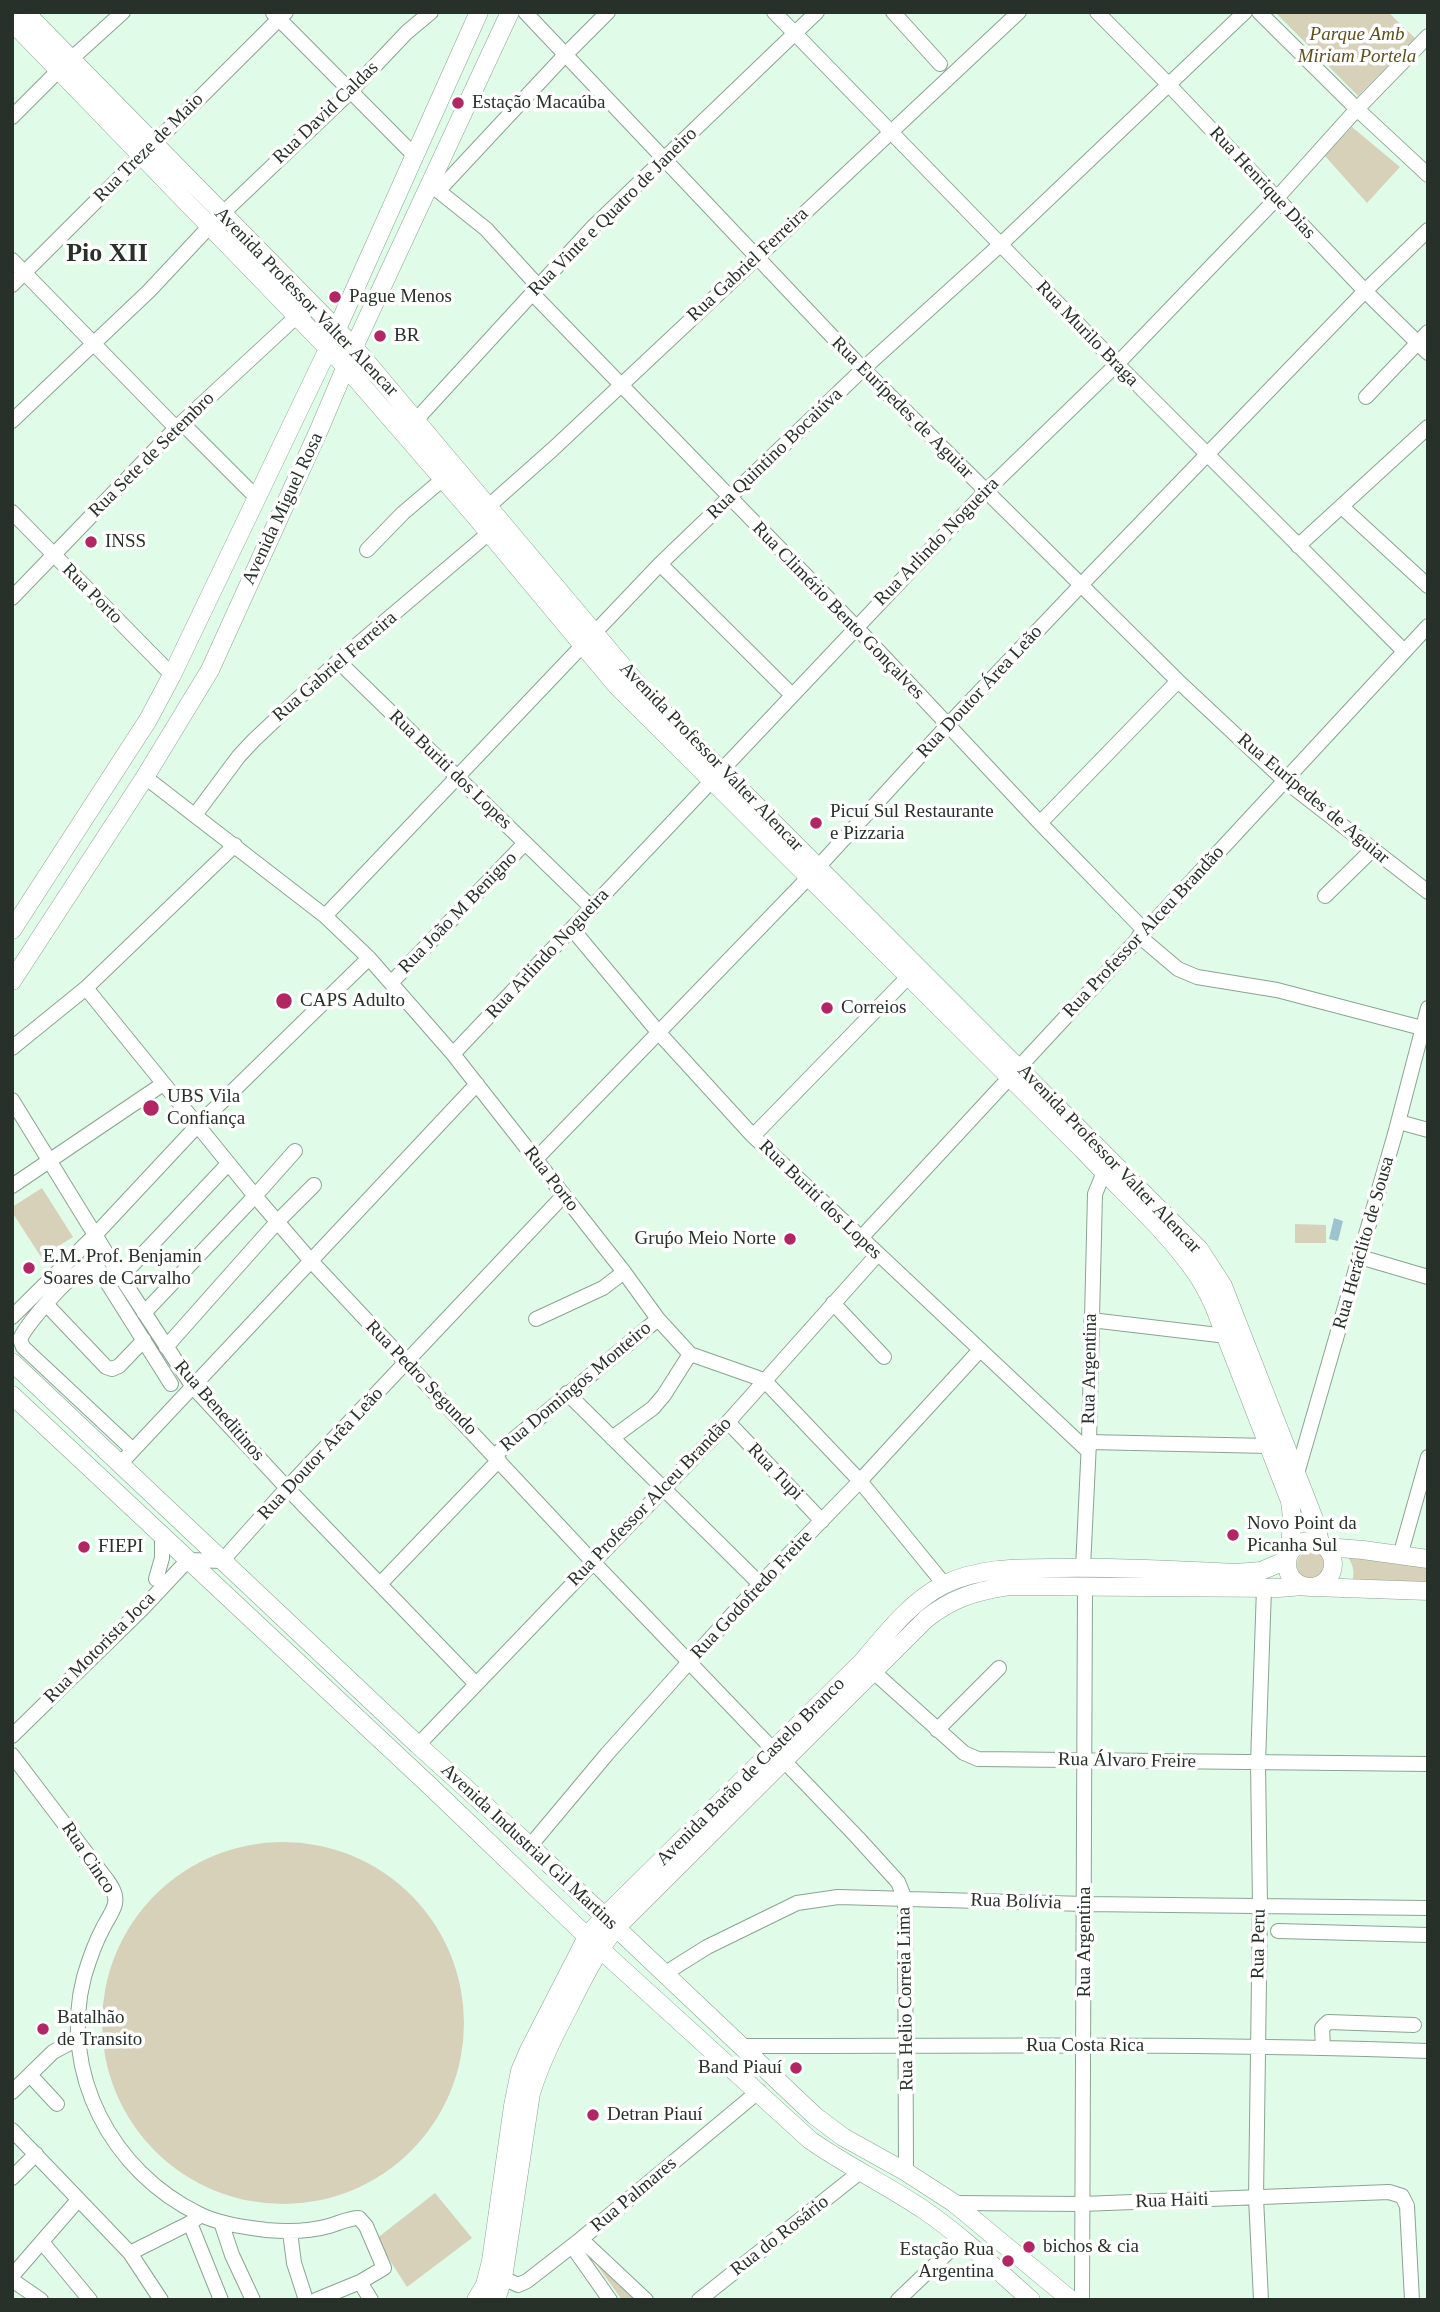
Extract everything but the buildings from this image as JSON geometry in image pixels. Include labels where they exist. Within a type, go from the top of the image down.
[{"type":"main road","name":"Avenida Professor Valter Alencar","points":[[25,12],[65,65],[146,150],[216,220],[354,347],[416,420],[481,512],[587,638]]},
{"type":"main road","name":"Avenida Miguel Rosa","points":[[12,930],[148,720],[172,675],[328,349],[479,12]]},
{"type":"main road","name":"Avenida Miguel Rosa","points":[[12,981],[145,777],[209,670],[354,347],[435,187],[480,74],[510,12]]},
{"type":"main road","name":"Avenida Professor Valter Alencar","points":[[12,22],[65,65]]},
{"type":"main road","name":"Avenida Professor Valter Alencar","points":[[216,220],[297,316],[346,367],[443,479],[481,512],[489,533],[587,638],[651,700],[717,775],[1086,1144],[1183,1254],[1198,1276],[1227,1336],[1290,1501],[1292,1518],[1288,1556]]},
{"type":"main road","name":"Avenida Professor Valter Alencar","points":[[813,872],[908,977],[1014,1073]]},
{"type":"main road","name":"Avenida Professor Valter Alencar","points":[[1108,1167],[1181,1229],[1213,1268],[1223,1286],[1323,1545]]},
{"type":"main road","name":"Avenida Industrial Gil Martins","points":[[12,1362],[825,2124],[954,2203],[1070,2300]]},
{"type":"main road","name":"Avenida Industrial Gil Martins","points":[[12,1395],[810,2140],[925,2211],[962,2239],[1031,2300]]},
{"type":"main road","points":[[1323,1545],[1332,1560],[1330,1574],[1326,1580],[1308,1586],[1292,1579],[1288,1573],[1288,1556],[1301,1543],[1314,1541],[1323,1545],[1428,1559]]},
{"type":"main road","name":"Avenida Barão de Castelo Branco","points":[[476,2300],[485,2285],[491,2262],[520,2071],[529,2050],[594,1941],[610,1922],[868,1667],[891,1651],[942,1606],[982,1590],[1084,1576],[1244,1573],[1261,1571],[1288,1556]]},
{"type":"main road","name":"Avenida Barão de Castelo Branco","points":[[868,1667],[900,1618],[925,1596],[944,1584],[975,1574],[1006,1569],[1264,1588],[1308,1586],[1428,1591]]},
{"type":"main road","name":"Avenida Barão de Castelo Branco","points":[[501,2298],[531,2093],[538,2070],[594,1941]]},
{"type":"street","points":[[12,117],[123,12]]},
{"type":"street","name":"Rua David Caldas","points":[[12,421],[94,344],[407,32],[431,12]]},
{"type":"street","name":"Rua Eurípedes de Aguiar","points":[[525,12],[755,258],[1080,586],[1285,781],[1428,892]]},
{"type":"street","points":[[435,187],[608,12]]},
{"type":"street","name":"Rua Murilo Braga","points":[[774,12],[1116,364],[1404,651]]},
{"type":"street","name":"Rua Vinte e Quatro de Janeiro","points":[[416,420],[594,226],[817,12]]},
{"type":"street","points":[[916,12],[899,18],[940,64]]},
{"type":"street","name":"Rua Gabriel Ferreira","points":[[481,512],[1019,12]]},
{"type":"street","name":"Rua Henrique Dias","points":[[1097,12],[1422,348]]},
{"type":"street","name":"Rua Quintino Bocaiúva","points":[[325,916],[660,564],[863,369],[1000,245],[1245,12]]},
{"type":"street","points":[[1259,12],[1428,175]]},
{"type":"street","points":[[279,15],[349,92],[415,156]]},
{"type":"street","name":"Rua Treze de Maio","points":[[12,285],[279,15]]},
{"type":"street","name":"Rua Arlindo Nogueira","points":[[453,1054],[985,492],[1116,364],[1276,199],[1357,109],[1428,36]]},
{"type":"street","name":"Rua Climério Bento Gonçalves","points":[[435,187],[486,229],[620,385],[856,627],[1167,961],[1186,974],[1277,990],[1422,1028]]},
{"type":"street","name":"Rua Doutor Área Leão","points":[[536,1159],[813,872],[1080,586],[1365,291],[1428,230]]},
{"type":"street","points":[[12,260],[94,344],[257,498]]},
{"type":"street","name":"Rua Sete de Setembro","points":[[12,598],[179,425],[297,316]]},
{"type":"street","points":[[1366,397],[1422,348],[1428,332]]},
{"type":"street","points":[[1298,546],[1428,427]]},
{"type":"street","points":[[367,550],[402,513],[443,479]]},
{"type":"street","points":[[1342,507],[1428,586]]},
{"type":"street","name":"Rua Porto","points":[[12,512],[172,675]]},
{"type":"street","name":"Rua Gabriel Ferreira","points":[[195,815],[226,772],[254,740],[338,661],[489,533]]},
{"type":"street","points":[[660,564],[792,695]]},
{"type":"street","name":"Rua Professor Alceu Brandão","points":[[860,1239],[1428,626]]},
{"type":"street","name":"Rua Buriti dos Lopes","points":[[338,661],[592,908]]},
{"type":"street","points":[[1040,823],[1178,681]]},
{"type":"street","name":"Rua Porto","points":[[145,777],[325,916],[369,958],[453,1054],[658,1319],[690,1354],[764,1380],[860,1481],[944,1584]]},
{"type":"street","name":"Rua João M Benigno","points":[[391,983],[524,843]]},
{"type":"street","points":[[12,1048],[86,988],[235,845]]},
{"type":"street","points":[[1325,896],[1373,849]]},
{"type":"street","name":"Rua Buriti dos Lopes","points":[[573,930],[659,1033],[753,1136],[877,1255],[1088,1446]]},
{"type":"street","points":[[12,1317],[96,1234],[197,1126],[369,958]]},
{"type":"street","points":[[753,1136],[908,977]]},
{"type":"street","name":"Rua Pedro Segundo","points":[[86,988],[228,1164],[312,1262],[593,1562],[780,1755]]},
{"type":"street","name":"Rua Heráclito de Sousa","points":[[1296,1477],[1399,1122],[1428,1008]]},
{"type":"street","points":[[12,1186],[163,1084]]},
{"type":"street","points":[[120,1464],[477,1084]]},
{"type":"street","name":"Rua Beneditinos","points":[[12,1100],[121,1277],[193,1387],[476,1684]]},
{"type":"street","points":[[1399,1122],[1428,1130]]},
{"type":"street","points":[[144,1313],[295,1151]]},
{"type":"street","points":[[121,1277],[228,1164]]},
{"type":"street","name":"Rua Argentina","points":[[1082,2300],[1086,1760],[1084,1576],[1095,1194],[1108,1167]]},
{"type":"street","points":[[166,1347],[314,1185]]},
{"type":"street","name":"Rua Doutor Arêa Leão","points":[[222,1560],[564,1195]]},
{"type":"street","name":"Rua Professor Alceu Brandão","points":[[418,1745],[728,1422],[877,1255]]},
{"type":"street","points":[[1360,1257],[1428,1277]]},
{"type":"street","points":[[133,1450],[23,1347],[20,1339],[23,1333],[46,1304],[82,1268],[93,1264],[171,1384]]},
{"type":"street","points":[[536,1319],[603,1288],[624,1272]]},
{"type":"street","points":[[833,1303],[884,1357]]},
{"type":"street","points":[[46,1304],[106,1367],[112,1369],[119,1366],[144,1340]]},
{"type":"street","name":"Rua Domingos Monteiro","points":[[380,1584],[497,1458],[568,1393],[658,1319]]},
{"type":"street","points":[[1091,1320],[1227,1336]]},
{"type":"street","name":"Rua Godofredo Freire","points":[[530,1846],[690,1661],[980,1350]]},
{"type":"street","points":[[612,1438],[653,1408],[690,1354]]},
{"type":"street","points":[[568,1393],[760,1584]]},
{"type":"street","name":"Rua Tupi","points":[[728,1422],[822,1521]]},
{"type":"street","points":[[1088,1446],[1269,1446]]},
{"type":"street","points":[[1400,1556],[1428,1457]]},
{"type":"street","name":"Rua Motorista Joca","points":[[156,1579],[162,1558],[162,1536]]},
{"type":"street","points":[[188,1560],[222,1560]]},
{"type":"street","name":"Rua Motorista Joca","points":[[12,1736],[142,1609],[188,1560]]},
{"type":"street","name":"Rua Peru","points":[[1261,2300],[1256,2198],[1260,1906],[1258,1763],[1264,1588]]},
{"type":"street","name":"Rua Álvaro Freire","points":[[868,1667],[964,1753],[978,1759],[1428,1764]]},
{"type":"street","points":[[937,1730],[999,1668]]},
{"type":"street","name":"Rua Cinco","points":[[12,1755],[115,1894],[115,1905],[97,1941],[84,1977],[78,2008],[77,2039],[92,2101],[121,2151],[158,2189],[195,2219],[290,2232],[327,2227],[359,2218],[366,2226],[385,2267],[360,2282]]},
{"type":"street","name":"Rua Helio Correia Lima","points":[[780,1755],[898,1882],[905,1899],[906,2172]]},
{"type":"street","name":"Rua Bolívia","points":[[664,1974],[707,1947],[797,1903],[838,1897],[1085,1904],[1428,1908]]},
{"type":"street","points":[[1278,1931],[1428,1935]]},
{"type":"street","points":[[1323,2047],[1322,2028],[1328,2022],[1414,2025]]},
{"type":"street","points":[[12,2092],[54,2053],[77,2039]]},
{"type":"street","name":"Rua Costa Rica","points":[[742,2046],[1084,2045],[1323,2047],[1428,2051]]},
{"type":"street","points":[[30,2075],[57,2104]]},
{"type":"street","name":"Rua Palmares","points":[[503,2278],[520,2285],[576,2243],[759,2091]]},
{"type":"street","points":[[12,2130],[130,2253],[159,2299]]},
{"type":"street","points":[[12,2178],[36,2154]]},
{"type":"street","name":"Rua do Rosário","points":[[699,2300],[860,2172]]},
{"type":"street","name":"Rua Haiti","points":[[954,2203],[1082,2204],[1389,2192],[1402,2196],[1407,2206],[1412,2300]]},
{"type":"street","points":[[41,2300],[12,2278],[78,2200]]},
{"type":"street","points":[[130,2253],[195,2219],[221,2300]]},
{"type":"street","points":[[221,2221],[232,2255],[253,2300]]},
{"type":"street","points":[[290,2232],[294,2263],[306,2300]]},
{"type":"street","points":[[898,2300],[962,2239]]},
{"type":"street","points":[[42,2242],[90,2300]]},
{"type":"street","points":[[576,2243],[610,2300]]},
{"type":"street","points":[[576,2243],[646,2300]]},
{"type":"street","points":[[316,2300],[360,2282],[372,2300]]},
{"type":"green space","name":"Parque Amb Miriam Portela","points":[[1275,12],[1388,12],[1415,38],[1358,96]]},
{"type":"green space","points":[[1352,127],[1400,167],[1367,203],[1325,156]]},
{"type":"green space","points":[[42,1188],[73,1237],[41,1257],[12,1212],[12,1207]]},
{"type":"green space","points":[[1295,1224],[1326,1225],[1326,1243],[1295,1243]]},
{"type":"green space","points":[[1311,1551],[1321,1555],[1325,1565],[1321,1575],[1311,1579],[1301,1575],[1297,1565],[1301,1555]]},
{"type":"green space","points":[[1348,1557],[1428,1566],[1428,1586],[1351,1585],[1353,1571]]},
{"type":"green space","points":[[283,1842],[318,1845],[352,1856],[384,1872],[411,1895],[434,1922],[450,1954],[461,1988],[464,2023],[461,2058],[450,2092],[434,2124],[411,2151],[384,2174],[352,2190],[318,2201],[283,2204],[248,2201],[214,2190],[182,2174],[155,2151],[132,2124],[116,2092],[105,2058],[102,2023],[105,1988],[116,1954],[132,1922],[155,1895],[182,1872],[214,1856],[248,1845]]},
{"type":"green space","points":[[435,2193],[472,2238],[407,2287],[376,2239]]},
{"type":"green space","points":[[587,2251],[637,2300],[622,2300]]},
{"type":"water","points":[[1334,1218],[1343,1221],[1338,1241],[1329,1239]]},
{"type":"place","name":"Estação Macaúba","points":[[458,103]]},
{"type":"place","name":"Pague Menos","points":[[335,297]]},
{"type":"place","name":"BR","points":[[380,336]]},
{"type":"place","name":"INSS","points":[[91,542]]},
{"type":"place","name":"Picuí Sul Restaurante e Pizzaria","points":[[816,823]]},
{"type":"place","name":"CAPS Adulto","points":[[284,1001]]},
{"type":"place","name":"Correios","points":[[827,1008]]},
{"type":"place","name":"UBS Vila Confiança","points":[[151,1108]]},
{"type":"place","name":"Gruṕo Meio Norte","points":[[790,1239]]},
{"type":"place","name":"E.M. Prof. Benjamin Soares de Carvalho","points":[[29,1268]]},
{"type":"place","name":"Novo Point da Picanha Sul","points":[[1233,1535]]},
{"type":"place","name":"FIEPI","points":[[84,1547]]},
{"type":"place","name":"Batalhão de Transito","points":[[43,2029]]},
{"type":"place","name":"Band Piauí","points":[[796,2068]]},
{"type":"place","name":"Detran Piauí","points":[[593,2115]]},
{"type":"place","name":"bichos & cia","points":[[1029,2247]]},
{"type":"place","name":"Estação Rua Argentina","points":[[1008,2261]]},
{"type":"district","name":"Pio XII","points":[[107,254]]}]
